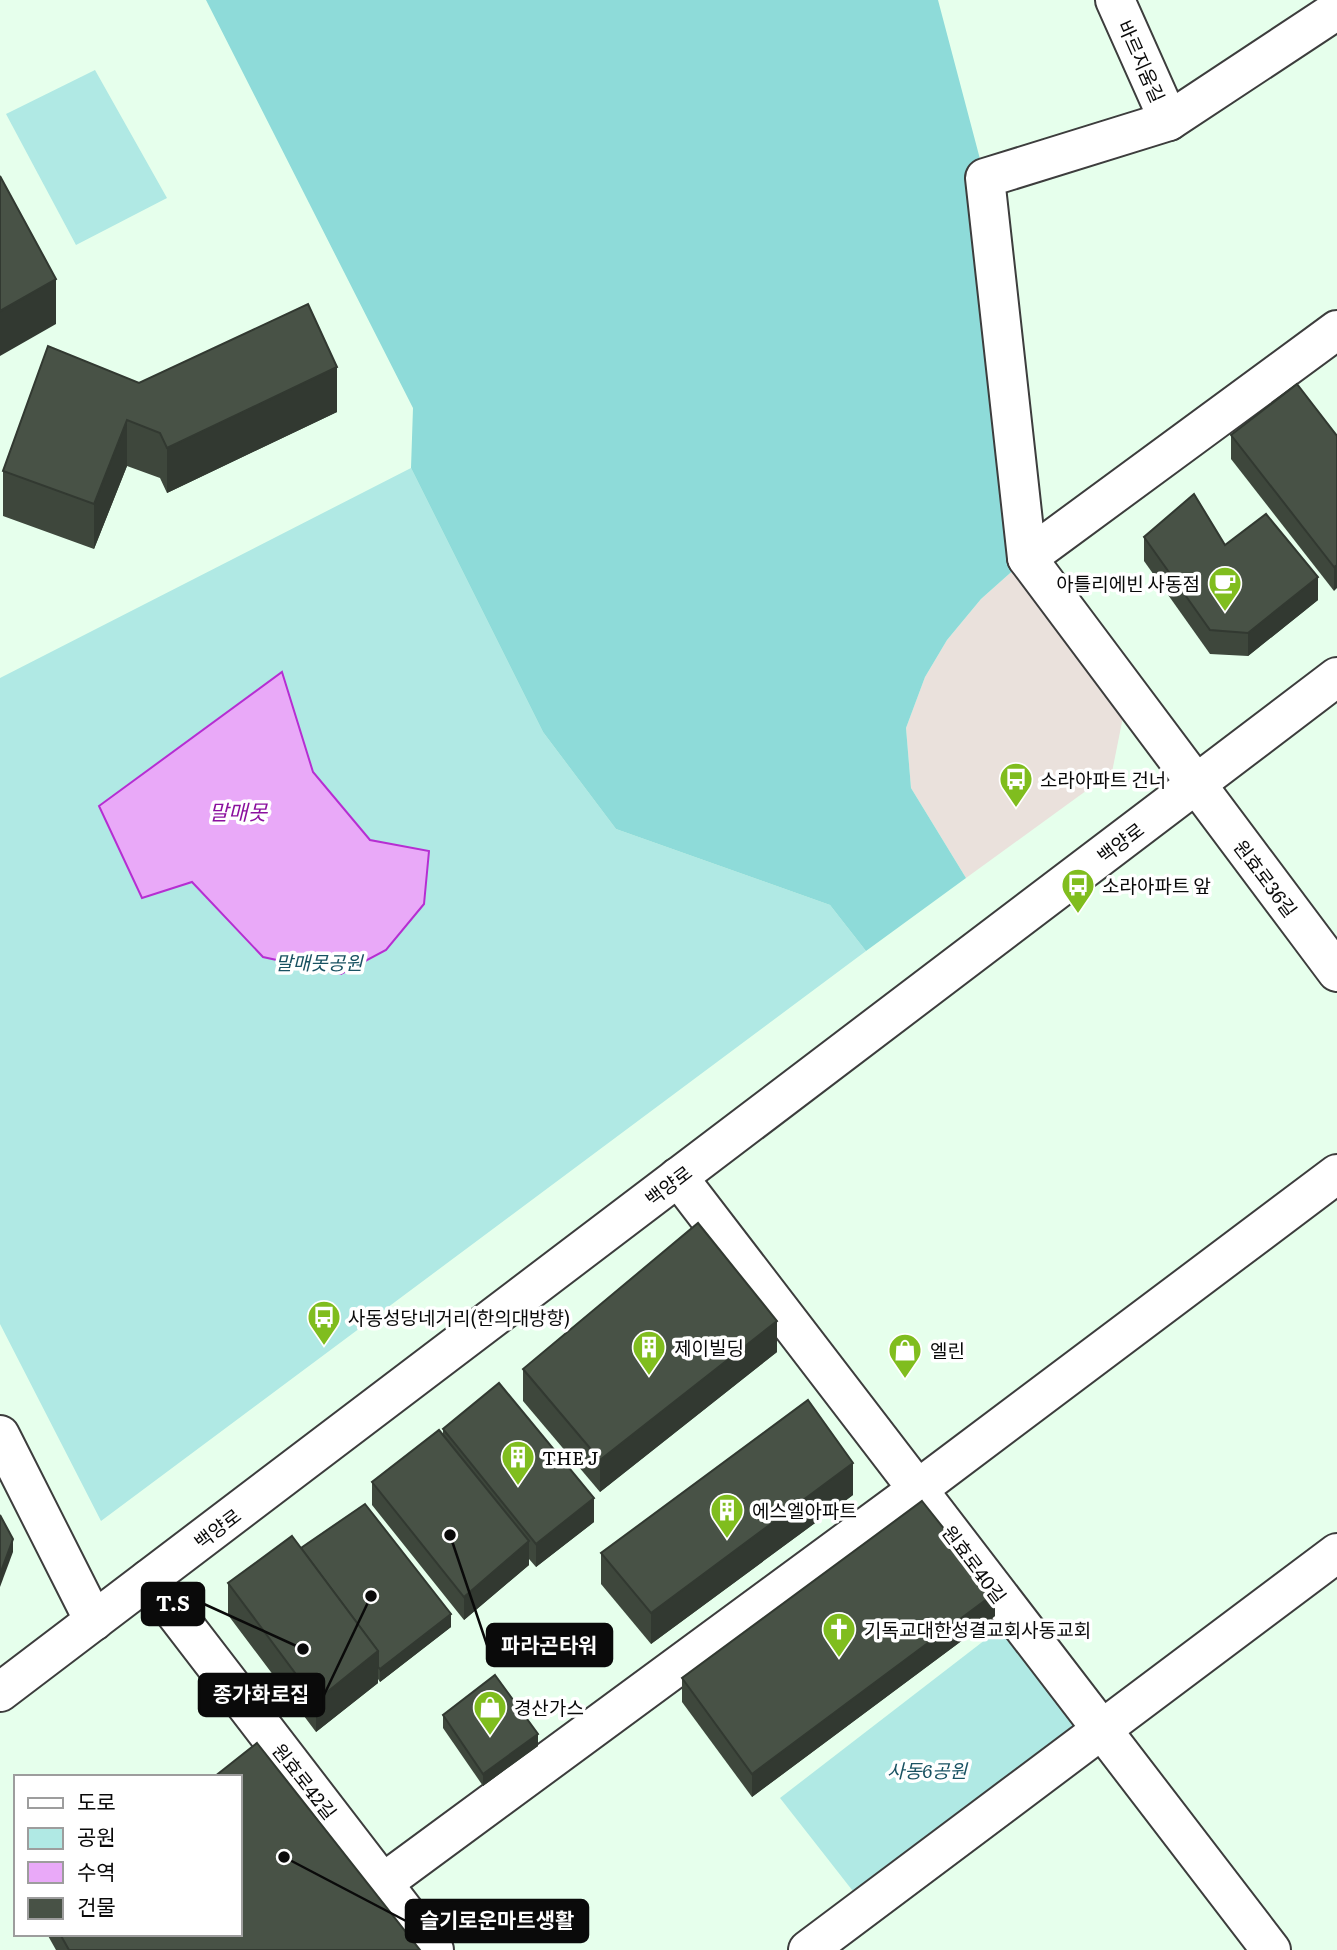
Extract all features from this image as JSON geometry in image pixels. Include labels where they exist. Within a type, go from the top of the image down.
[{"type":"street","name":"바르지움길","points":[[1115,0],[1169,121]]},
{"type":"street","points":[[1027,558],[985,178],[1169,121],[1337,10]]},
{"type":"street","points":[[1027,558],[1337,330]]},
{"type":"street","name":"원효로36길","points":[[1027,558],[1337,972]]},
{"type":"street","name":"백양로","points":[[0,1692],[1337,677]]},
{"type":"street","points":[[383,1883],[918,1489],[1337,1174]]},
{"type":"street","name":"원효로40길","points":[[678,1177],[1271,1950]]},
{"type":"street","points":[[0,1436],[94,1620]]},
{"type":"street","points":[[808,1950],[1337,1553]]},
{"type":"street","name":"원효로42길","points":[[149,1579],[434,1950]]},
{"type":"shaded area","points":[[206,0],[938,0],[985,178],[1027,558],[981,599],[947,640],[925,677],[906,728],[911,788],[966,878],[866,951],[830,905],[616,829],[543,732],[411,468],[413,408]]},
{"type":"shaded area","points":[[1027,558],[1128,692],[1112,772],[966,878],[911,788],[906,728],[925,677],[947,640],[981,599]]},
{"type":"green space","points":[[95,70],[167,198],[76,245],[6,114]]},
{"type":"green space","name":"말매못공원","points":[[411,468],[543,732],[616,829],[830,905],[866,951],[101,1521],[0,1324],[0,678]]},
{"type":"green space","name":"사동6공원","points":[[1007,1623],[1090,1728],[863,1904],[780,1798]]},
{"type":"water","name":"말매못","points":[[282,672],[313,772],[370,840],[429,851],[424,904],[386,950],[341,974],[263,957],[192,882],[142,898],[99,806]]},
{"type":"building","points":[[0,176],[56,279],[0,311]]},
{"type":"building","points":[[308,304],[337,367],[167,448],[160,433],[127,420],[94,504],[3,471],[48,346],[139,383]]},
{"type":"building","points":[[1297,384],[1337,436],[1337,565],[1334,567],[1231,435]]},
{"type":"building","points":[[1194,494],[1225,545],[1266,514],[1318,577],[1248,633],[1210,630],[1144,537]]},
{"type":"building","name":"제이빌딩","points":[[698,1223],[777,1321],[600,1460],[523,1369]]},
{"type":"building","name":"THE J","points":[[499,1383],[594,1498],[536,1544],[443,1429]]},
{"type":"building","name":"에스엘아파트","points":[[808,1400],[853,1463],[651,1613],[601,1553]]},
{"type":"building","points":[[439,1430],[529,1541],[464,1597],[372,1482]]},
{"type":"building","name":"기독교대한성결교회사동교회","points":[[922,1501],[995,1593],[752,1774],[682,1678]]},
{"type":"building","points":[[365,1504],[451,1614],[380,1669],[378,1651],[301,1548]]},
{"type":"building","points":[[0,1515],[13,1539],[0,1574]]},
{"type":"building","points":[[292,1536],[378,1651],[316,1701],[228,1583]]},
{"type":"building","name":"경산가스","points":[[495,1675],[538,1734],[483,1774],[443,1715]]},
{"type":"building","points":[[257,1743],[420,1950],[69,1950],[61,1936],[242,1936],[242,1775],[217,1775]]},
{"type":"place","name":"아틀리에빈 사동점","points":[[1225,613]]},
{"type":"place","name":"소라아파트 건너","points":[[1016,809]]},
{"type":"place","name":"소라아파트 앞","points":[[1078,915]]},
{"type":"place","name":"사동성당네거리(한의대방향)","points":[[324,1347]]},
{"type":"place","name":"제이빌딩","points":[[649,1377]]},
{"type":"place","name":"엘린","points":[[905,1380]]},
{"type":"place","name":"THE J","points":[[518,1487]]},
{"type":"place","name":"파라곤타워","points":[[450,1535]]},
{"type":"place","name":"에스엘아파트","points":[[727,1540]]},
{"type":"place","name":"종가화로집","points":[[371,1596]]},
{"type":"place","name":"T.S","points":[[303,1649]]},
{"type":"place","name":"기독교대한성결교회사동교회","points":[[839,1659]]},
{"type":"place","name":"경산가스","points":[[490,1737]]},
{"type":"place","name":"슬기로운마트생활","points":[[284,1857]]}]
